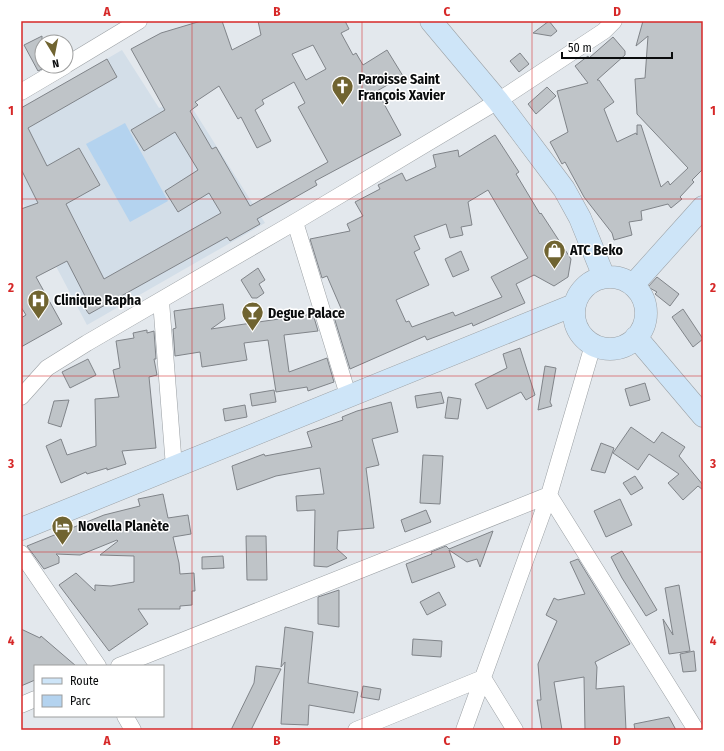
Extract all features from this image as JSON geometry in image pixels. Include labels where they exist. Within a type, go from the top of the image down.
[{"type":"main road","points":[[431,21],[498,101],[564,189],[580,218],[604,277]]},
{"type":"main road","points":[[633,285],[703,207]]},
{"type":"main road","points":[[604,277],[620,278],[633,285],[641,294],[645,305],[646,316],[643,328],[636,337],[624,345],[611,349],[593,345],[584,338],[577,328],[574,316],[574,305],[580,292],[591,282],[604,277]]},
{"type":"main road","points":[[21,530],[348,395],[574,305]]},
{"type":"main road","points":[[636,337],[703,416]]},
{"type":"street","points":[[74,61],[139,21]]},
{"type":"street","points":[[21,397],[47,368],[498,101],[606,24]]},
{"type":"street","points":[[21,92],[51,74]]},
{"type":"street","points":[[295,222],[348,395]]},
{"type":"street","points":[[161,300],[174,467]]},
{"type":"street","points":[[464,730],[549,495],[593,345]]},
{"type":"street","points":[[122,665],[549,495]]},
{"type":"street","points":[[549,495],[696,730]]},
{"type":"street","points":[[21,553],[97,665]]},
{"type":"street","points":[[356,730],[483,678]]},
{"type":"street","points":[[483,678],[516,730]]},
{"type":"street","points":[[21,705],[34,699]]},
{"type":"street","points":[[126,717],[133,730]]},
{"type":"shaded area","points":[[122,50],[159,108],[186,98],[265,223],[87,325],[21,200],[21,109]]},
{"type":"green space","points":[[125,123],[168,201],[130,222],[86,144]]},
{"type":"building","points":[[201,21],[222,21],[232,50],[261,35],[258,21],[345,21],[349,29],[341,33],[353,55],[356,53],[363,65],[387,50],[403,76],[377,91],[401,135],[315,181],[317,185],[257,219],[260,224],[230,241],[227,237],[89,314],[79,300],[85,296],[67,261],[36,277],[62,324],[21,347],[21,318],[26,315],[21,307],[21,209],[38,203],[21,169],[21,108],[107,59],[117,77],[28,128],[47,166],[79,148],[100,185],[66,204],[104,279],[221,213],[209,193],[178,212],[165,191],[198,170],[175,132],[144,151],[131,130],[165,110],[131,49],[161,33]],"holes":[[[313,45],[326,69],[306,80],[292,54]],[[294,82],[305,103],[298,107],[328,162],[250,206],[216,147],[212,149],[190,111],[198,105],[195,102],[219,86],[238,119],[241,117],[257,148],[271,141],[255,110],[264,104],[262,100]]]},
{"type":"building","points":[[549,21],[557,31],[551,36],[533,33]]},
{"type":"building","points":[[643,21],[703,21],[703,169],[692,180],[694,182],[680,197],[682,199],[671,208],[668,204],[641,211],[642,220],[629,222],[632,235],[614,240],[612,233],[584,197],[565,162],[562,164],[550,142],[568,132],[557,91],[588,83],[575,66],[588,56],[589,58],[613,37],[625,51],[625,55],[597,80],[599,80],[614,102],[604,109],[617,142],[636,133],[637,135],[637,125],[641,125],[661,187],[668,181],[670,185],[688,168],[637,114],[635,79],[645,78],[648,36],[636,46]]},
{"type":"building","points":[[34,40],[34,64],[24,45]]},
{"type":"building","points":[[520,53],[529,64],[519,72],[510,61]]},
{"type":"building","points":[[547,87],[556,96],[536,114],[528,104]]},
{"type":"building","points":[[495,135],[519,172],[516,174],[540,214],[541,213],[571,259],[568,277],[554,286],[534,275],[516,284],[525,303],[473,326],[472,323],[427,340],[425,336],[350,369],[334,317],[343,313],[327,276],[322,278],[310,239],[350,231],[347,224],[363,216],[355,202],[380,189],[378,185],[402,173],[406,181],[436,167],[433,155],[458,150],[459,157]],"holes":[[[488,190],[528,258],[491,277],[502,297],[455,316],[453,312],[412,327],[409,321],[406,322],[396,300],[429,285],[414,252],[420,249],[414,236],[446,224],[450,238],[463,235],[461,227],[472,225],[468,202]]]},
{"type":"building","points":[[461,251],[469,270],[453,277],[445,259]]},
{"type":"building","points":[[258,268],[265,280],[259,284],[264,293],[257,298],[252,298],[241,280]]},
{"type":"building","points":[[657,277],[679,294],[670,306],[655,294],[657,292],[648,287]]},
{"type":"building","points":[[223,304],[225,319],[211,329],[313,314],[318,331],[284,335],[289,372],[327,358],[334,382],[308,391],[307,387],[276,392],[268,340],[244,343],[247,360],[202,367],[200,352],[175,356],[173,329],[176,328],[174,311]]},
{"type":"building","points":[[683,309],[703,339],[693,347],[672,317]]},
{"type":"building","points":[[147,330],[147,333],[154,331],[156,359],[154,359],[157,375],[149,377],[156,448],[122,451],[126,464],[87,474],[86,472],[61,483],[46,446],[61,439],[67,455],[96,446],[95,399],[119,397],[113,370],[120,368],[116,341],[134,338],[133,333]]},
{"type":"building","points":[[520,348],[535,395],[526,400],[521,392],[487,409],[475,384],[507,368],[503,354]]},
{"type":"building","points":[[88,359],[96,375],[70,388],[62,372]]},
{"type":"building","points":[[545,366],[556,368],[550,402],[552,406],[538,410]]},
{"type":"building","points":[[645,383],[650,400],[630,406],[625,389]]},
{"type":"building","points":[[274,390],[276,402],[252,406],[250,394]]},
{"type":"building","points":[[441,392],[444,403],[417,408],[415,396]]},
{"type":"building","points":[[448,397],[461,399],[458,419],[445,418]]},
{"type":"building","points":[[69,400],[61,427],[48,423],[54,401]]},
{"type":"building","points":[[391,402],[398,432],[372,439],[379,465],[366,468],[374,528],[338,531],[337,549],[347,558],[327,567],[314,566],[315,510],[297,511],[296,496],[324,494],[320,468],[276,476],[237,490],[232,466],[264,454],[265,456],[312,447],[307,432],[343,420],[342,417],[357,411]]},
{"type":"building","points":[[245,405],[247,417],[225,421],[223,409]]},
{"type":"building","points":[[631,427],[654,443],[662,432],[685,447],[679,456],[703,485],[703,490],[698,486],[683,500],[668,483],[679,474],[649,454],[638,470],[613,453]]},
{"type":"building","points":[[601,443],[614,448],[605,473],[591,470]]},
{"type":"building","points":[[423,455],[443,456],[440,504],[420,503]]},
{"type":"building","points":[[635,476],[643,488],[631,495],[623,483]]},
{"type":"building","points":[[163,494],[168,518],[188,515],[191,534],[173,537],[180,574],[194,573],[195,591],[192,591],[192,605],[180,606],[180,609],[138,609],[148,624],[109,651],[59,585],[76,573],[95,591],[95,585],[111,586],[134,582],[134,556],[100,555],[118,541],[117,540],[80,555],[56,554],[59,557],[59,563],[44,569],[27,546],[104,515],[140,506],[138,499]]},
{"type":"building","points":[[620,499],[632,525],[606,537],[594,511]]},
{"type":"building","points":[[426,510],[431,522],[405,532],[401,520]]},
{"type":"building","points":[[493,531],[480,567],[477,559],[467,562],[449,550],[455,567],[412,583],[406,564],[432,554],[431,552],[446,546],[449,549]]},
{"type":"building","points":[[246,536],[266,536],[267,580],[247,580]]},
{"type":"building","points":[[622,551],[657,610],[646,616],[622,578],[611,557]]},
{"type":"building","points":[[223,556],[224,568],[202,569],[202,557]]},
{"type":"building","points":[[578,559],[630,644],[595,662],[597,667],[596,689],[624,686],[626,730],[585,730],[584,677],[554,682],[562,730],[542,730],[537,700],[541,700],[538,664],[557,621],[546,615],[554,598],[558,600],[585,594],[570,562]]},
{"type":"building","points":[[679,585],[690,651],[669,654],[663,619],[673,635],[665,588]]},
{"type":"building","points":[[339,590],[339,627],[318,624],[318,597]]},
{"type":"building","points":[[439,592],[446,605],[427,615],[420,602]]},
{"type":"building","points":[[285,627],[313,632],[308,683],[358,692],[354,713],[309,705],[308,725],[281,724],[285,662],[281,667]]},
{"type":"building","points":[[21,629],[40,638],[41,636],[75,665],[34,665],[34,680],[21,686]]},
{"type":"building","points":[[413,639],[442,641],[441,657],[412,655]]},
{"type":"building","points":[[694,651],[696,671],[683,672],[680,654]]},
{"type":"building","points":[[256,666],[281,669],[251,730],[231,730],[254,683]]},
{"type":"building","points":[[363,686],[381,689],[379,700],[361,697]]},
{"type":"building","points":[[669,717],[676,730],[635,730],[634,724]]},
{"type":"place","name":"Paroisse Saint François Xavier","points":[[342,106]]},
{"type":"place","name":"ATC Beko","points":[[555,270]]},
{"type":"place","name":"Clinique Rapha","points":[[39,320]]},
{"type":"place","name":"Degue Palace","points":[[253,332]]},
{"type":"place","name":"Novella Planète","points":[[62,546]]}]
